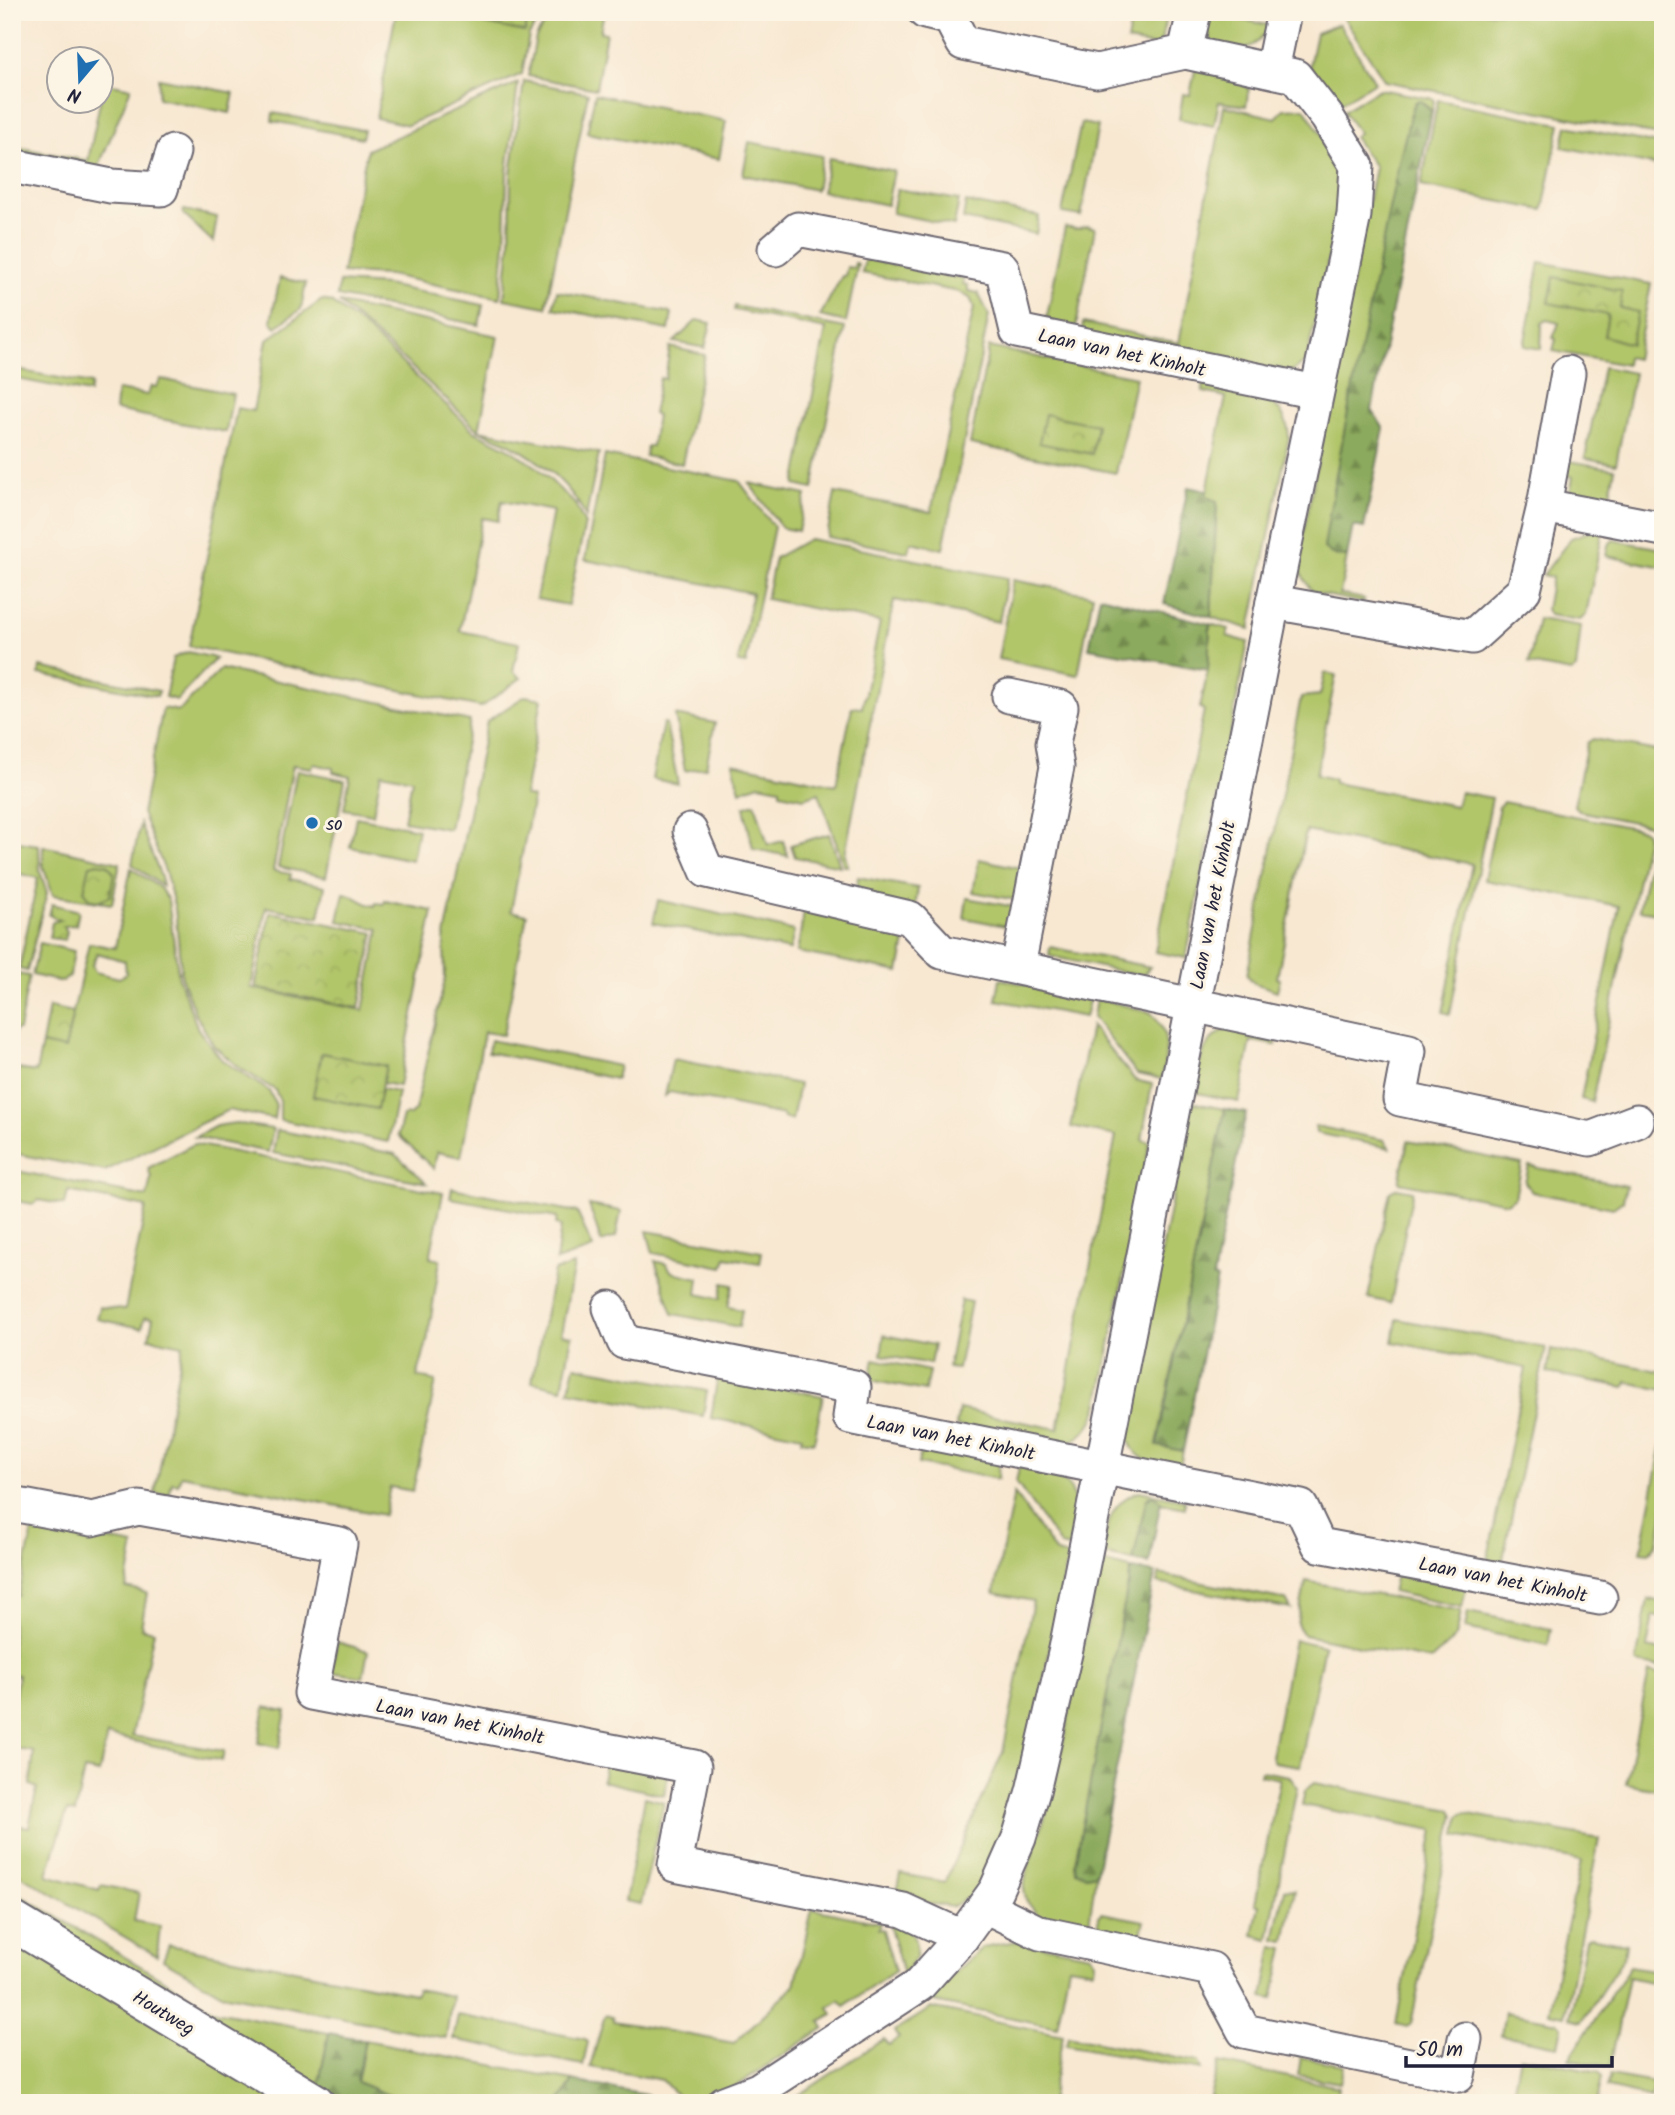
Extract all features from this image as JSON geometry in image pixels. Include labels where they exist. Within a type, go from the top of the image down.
[{"type":"street","name":"Laan van het Kinholt","points":[[724,2103],[753,2096],[919,1985],[962,1937],[996,1890],[1019,1839],[1066,1650],[1100,1466],[1273,602],[1354,215],[1357,166],[1327,117],[1295,76],[1185,52],[1097,71],[963,43],[950,18],[925,12]]},
{"type":"street","points":[[1185,52],[1194,12]]},
{"type":"street","points":[[1272,70],[1284,12]]},
{"type":"street","points":[[12,166],[111,186],[161,189],[173,152]]},
{"type":"street","name":"Laan van het Kinholt","points":[[775,248],[798,229],[1002,268],[1017,331],[1316,392]]},
{"type":"street","points":[[1273,602],[1472,637],[1524,590],[1544,506],[1568,373]]},
{"type":"street","points":[[1544,506],[1663,529]]},
{"type":"street","points":[[1009,696],[1061,707],[1053,743],[1057,766],[1018,967]]},
{"type":"street","name":"Laan van het Kinholt","points":[[690,831],[707,870],[910,918],[942,952],[1193,1003],[1409,1051],[1400,1099],[1590,1139],[1637,1121]]},
{"type":"street","name":"Laan van het Kinholt","points":[[610,1308],[624,1342],[855,1387],[850,1417],[1301,1507],[1319,1545],[1600,1598]]},
{"type":"street","name":"Laan van het Kinholt","points":[[12,1504],[92,1519],[139,1508],[340,1544],[311,1693],[694,1767],[675,1865],[903,1910],[962,1937]]},
{"type":"street","points":[[985,1906],[1040,1933],[1211,1969],[1244,2031],[1458,2075],[1465,2039]]},
{"type":"street","name":"Houtweg","points":[[12,1921],[316,2103]]},
{"type":"green space","points":[[396,12],[478,12],[477,21],[525,32],[529,12],[544,12],[529,35],[522,74],[408,125],[376,118]]},
{"type":"green space","points":[[478,12],[529,12],[525,32],[477,22]]},
{"type":"green space","points":[[552,12],[604,12],[600,32],[606,33],[596,89],[528,76],[536,37]]},
{"type":"green space","points":[[1144,12],[1167,12],[1160,47],[1127,41],[1131,20],[1142,22]]},
{"type":"green space","points":[[1205,12],[1268,25],[1266,36],[1246,48],[1213,43],[1204,26]]},
{"type":"green space","points":[[1340,12],[1663,12],[1663,136],[1385,81]]},
{"type":"green space","points":[[1339,24],[1375,82],[1339,104],[1309,66],[1316,33]]},
{"type":"green space","points":[[1196,65],[1243,79],[1246,88],[1249,88],[1246,106],[1219,102],[1214,126],[1179,119],[1183,94],[1190,95]]},
{"type":"green space","points":[[159,78],[234,93],[230,113],[158,98]]},
{"type":"green space","points":[[524,81],[588,93],[546,307],[504,299],[510,244],[511,174]]},
{"type":"green space","points":[[518,83],[507,173],[500,298],[389,275],[342,273],[367,150]]},
{"type":"green space","points":[[116,85],[131,88],[98,168],[12,151],[12,146],[88,161],[97,116],[116,116]]},
{"type":"green space","points":[[1379,89],[1434,99],[1432,112],[1423,102],[1415,102],[1410,116],[1333,488],[1333,555],[1347,557],[1340,594],[1364,599],[1363,603],[1312,592],[1299,570],[1299,556],[1375,167],[1354,137],[1359,133],[1343,111]]},
{"type":"green space","points":[[595,94],[726,121],[719,159],[587,133]]},
{"type":"green space","points":[[1438,100],[1560,124],[1543,210],[1421,186]]},
{"type":"green space","points":[[1421,101],[1432,112],[1372,410],[1384,429],[1364,528],[1353,526],[1347,557],[1333,555],[1324,548],[1349,408],[1399,164],[1415,102]]},
{"type":"green space","points":[[1224,106],[1276,118],[1284,109],[1304,108],[1347,173],[1306,362],[1291,372],[1081,336],[1083,323],[1179,343]]},
{"type":"green space","points":[[273,113],[364,130],[362,138],[272,121]]},
{"type":"green space","points":[[1081,123],[1098,126],[1081,216],[1062,213]]},
{"type":"green space","points":[[1567,126],[1663,145],[1663,167],[1562,147]]},
{"type":"green space","points":[[749,142],[822,156],[816,190],[743,175]]},
{"type":"green space","points":[[829,158],[894,171],[887,205],[822,191]]},
{"type":"green space","points":[[897,189],[959,200],[954,226],[892,213]]},
{"type":"green space","points":[[966,202],[1039,216],[1036,234],[963,219]]},
{"type":"green space","points":[[184,210],[217,217],[213,242],[183,214]]},
{"type":"green space","points":[[1087,226],[1095,228],[1076,327],[1046,321],[1065,227],[1076,229]]},
{"type":"green space","points":[[865,259],[964,279],[963,284],[968,285],[968,291],[978,293],[989,315],[943,549],[911,542],[908,552],[827,537],[835,493],[931,512],[974,307],[970,298],[959,292],[862,273]]},
{"type":"green space","points":[[1540,262],[1651,284],[1636,359],[1627,357],[1626,365],[1553,351],[1556,339],[1553,338],[1559,323],[1547,320],[1542,323],[1541,349],[1524,346]]},
{"type":"green space","points":[[855,263],[858,264],[846,322],[820,316],[842,276],[845,276],[847,267],[854,268]]},
{"type":"green space","points":[[1554,277],[1622,291],[1620,308],[1638,312],[1631,344],[1604,336],[1608,315],[1549,303]]},
{"type":"green space","points":[[280,278],[306,283],[301,309],[276,327],[271,321]]},
{"type":"green space","points":[[339,282],[386,285],[483,305],[479,325],[337,296]]},
{"type":"green space","points":[[557,291],[672,313],[669,330],[553,308]]},
{"type":"green space","points":[[322,300],[331,302],[364,327],[475,432],[506,447],[537,467],[575,504],[585,524],[568,605],[536,599],[553,511],[502,501],[498,521],[482,518],[460,631],[519,643],[513,671],[521,678],[481,707],[189,646],[237,408],[253,411],[267,340]]},
{"type":"green space","points":[[339,303],[498,336],[479,430],[407,363]]},
{"type":"green space","points":[[735,306],[845,328],[813,489],[795,485],[826,329],[734,310]]},
{"type":"green space","points":[[697,320],[711,323],[705,348],[674,342]]},
{"type":"green space","points":[[670,347],[705,355],[682,464],[645,456],[647,446],[652,446],[657,415],[653,414],[660,378],[665,379]]},
{"type":"green space","points":[[989,347],[1136,377],[1116,473],[970,444]]},
{"type":"green space","points":[[1603,367],[1634,373],[1616,464],[1585,458]]},
{"type":"green space","points":[[12,369],[91,384],[89,393],[12,378]]},
{"type":"green space","points":[[161,379],[233,394],[226,432],[115,410],[117,390],[148,395],[151,386],[156,387]]},
{"type":"green space","points":[[1204,383],[1246,391],[1270,402],[1280,410],[1289,437],[1250,629],[1211,617],[1217,502],[1207,497],[1207,491],[1226,397],[1203,392]]},
{"type":"green space","points":[[1045,414],[1097,425],[1092,454],[1039,443]]},
{"type":"green space","points":[[479,430],[599,453],[586,517],[571,493],[542,464],[506,442]]},
{"type":"green space","points":[[605,455],[739,481],[774,527],[746,664],[738,663],[752,593],[585,560]]},
{"type":"green space","points":[[1564,460],[1615,469],[1607,508],[1584,504],[1586,495],[1570,492],[1573,477],[1561,474]]},
{"type":"green space","points":[[749,483],[806,495],[798,531],[782,528]]},
{"type":"green space","points":[[1188,487],[1207,491],[1207,497],[1217,502],[1211,617],[1164,604]]},
{"type":"green space","points":[[1596,529],[1603,530],[1586,615],[1580,620],[1549,615],[1546,609],[1552,577],[1543,575],[1571,538]]},
{"type":"green space","points":[[809,539],[1007,578],[999,622],[894,600],[845,854],[848,866],[844,866],[819,793],[804,798],[780,793],[780,788],[759,784],[740,791],[733,763],[836,785],[852,707],[862,708],[880,622],[766,599],[775,558]]},
{"type":"green space","points":[[1613,540],[1663,549],[1663,567],[1606,556],[1608,545]]},
{"type":"green space","points":[[1013,580],[1093,595],[1078,675],[998,659]]},
{"type":"green space","points":[[1100,596],[1210,624],[1208,670],[1089,648]]},
{"type":"green space","points":[[1538,619],[1581,626],[1576,669],[1571,672],[1529,664]]},
{"type":"green space","points":[[1210,624],[1229,629],[1227,636],[1248,642],[1186,958],[1155,952],[1204,710],[1200,708],[1208,670]]},
{"type":"green space","points":[[188,652],[216,658],[177,700],[165,697],[173,658]]},
{"type":"green space","points":[[40,667],[159,691],[157,696],[39,674]]},
{"type":"green space","points":[[221,669],[470,721],[449,829],[404,821],[412,779],[381,773],[373,814],[344,809],[350,776],[333,772],[333,768],[313,764],[312,768],[293,765],[273,871],[291,874],[290,879],[325,886],[319,917],[266,907],[251,988],[363,1010],[379,929],[338,921],[344,893],[375,906],[376,903],[384,904],[385,901],[433,911],[399,1086],[382,1083],[386,1066],[321,1054],[314,1096],[377,1108],[381,1089],[398,1092],[388,1142],[280,1120],[280,1101],[275,1090],[238,1067],[214,1046],[195,1013],[182,979],[175,909],[166,874],[142,813],[163,708],[179,711]]},
{"type":"green space","points":[[1325,673],[1336,675],[1316,775],[1334,779],[1334,783],[1456,806],[1460,792],[1492,798],[1450,1014],[1443,1012],[1472,864],[1306,831],[1277,978],[1280,979],[1277,991],[1254,983],[1247,975],[1301,697],[1320,695]]},
{"type":"green space","points":[[525,696],[542,699],[524,795],[533,798],[511,911],[527,915],[503,1035],[484,1032],[461,1157],[437,1152],[434,1169],[398,1135],[403,1116],[410,1115],[415,1110],[445,979],[444,941],[487,721]]},
{"type":"green space","points":[[675,715],[715,723],[706,767],[685,771]]},
{"type":"green space","points":[[663,723],[666,724],[678,784],[652,779]]},
{"type":"green space","points":[[1593,739],[1663,752],[1663,828],[1579,811],[1574,806],[1587,743]]},
{"type":"green space","name":"so","points":[[297,770],[345,780],[326,877],[278,867]]},
{"type":"green space","points":[[1503,802],[1644,830],[1647,836],[1592,1102],[1581,1099],[1619,906],[1484,880],[1499,806]]},
{"type":"green space","points":[[755,803],[768,845],[783,841],[788,856],[753,849],[744,807]]},
{"type":"green space","points":[[356,817],[418,829],[412,860],[350,847]]},
{"type":"green space","points":[[140,824],[161,877],[162,886],[132,864]]},
{"type":"green space","points":[[1655,832],[1663,834],[1663,914],[1639,910]]},
{"type":"green space","points":[[829,834],[840,866],[795,857],[791,845]]},
{"type":"green space","points":[[12,841],[39,845],[40,871],[47,893],[27,971],[19,969],[38,878],[12,872]]},
{"type":"green space","points":[[43,846],[120,863],[112,904],[53,895],[43,866]]},
{"type":"green space","points":[[979,859],[1029,870],[1022,901],[973,892]]},
{"type":"green space","points":[[90,865],[108,865],[114,873],[110,896],[98,901],[91,900],[84,891]]},
{"type":"green space","points":[[131,868],[160,888],[168,900],[179,979],[198,1029],[222,1060],[269,1091],[276,1105],[274,1119],[228,1110],[105,1171],[12,1153],[12,1096],[18,1069],[36,1072],[42,1044],[65,1048],[89,943],[115,948]],"holes":[[[97,953],[125,961],[126,974],[119,978],[95,972],[92,965]]]},
{"type":"green space","points":[[858,877],[918,888],[915,908],[855,897]]},
{"type":"green space","points":[[967,898],[1021,908],[1016,928],[964,918]]},
{"type":"green space","points":[[658,900],[794,931],[790,950],[653,923]]},
{"type":"green space","points":[[52,904],[79,911],[76,925],[63,926],[67,931],[65,940],[49,938],[52,922],[60,920],[49,915]]},
{"type":"green space","points":[[270,912],[374,933],[359,1008],[255,988]]},
{"type":"green space","points":[[804,912],[907,932],[899,972],[797,952]]},
{"type":"green space","points":[[40,943],[74,951],[70,976],[62,982],[32,975]]},
{"type":"green space","points":[[1050,947],[1150,967],[1142,976],[1049,956]]},
{"type":"green space","points":[[18,974],[29,976],[19,1030],[15,1030],[12,1042],[12,1004]]},
{"type":"green space","points":[[1000,979],[1090,997],[1085,1017],[996,1000]]},
{"type":"green space","points":[[1096,998],[1150,1012],[1157,1020],[1166,1043],[1162,1079],[1137,1074],[1093,1017]]},
{"type":"green space","points":[[49,1007],[73,1012],[65,1049],[42,1044]]},
{"type":"green space","points":[[1091,1026],[1135,1080],[1152,1084],[1142,1140],[1150,1142],[1097,1411],[1083,1433],[1074,1440],[1059,1444],[956,1426],[959,1409],[1058,1429],[1116,1136],[1071,1127]]},
{"type":"green space","points":[[1229,1028],[1277,1037],[1276,1045],[1251,1041],[1239,1102],[1193,1092],[1199,1063],[1206,1046],[1219,1033]]},
{"type":"green space","points":[[490,1040],[619,1066],[616,1079],[488,1052]]},
{"type":"green space","points":[[322,1053],[386,1066],[377,1109],[313,1096]]},
{"type":"green space","points":[[673,1059],[799,1084],[792,1120],[783,1118],[783,1115],[670,1092],[665,1096]]},
{"type":"green space","points":[[1191,1102],[1225,1109],[1157,1445],[1183,1451],[1179,1472],[1152,1463],[1137,1454],[1128,1439],[1127,1428]]},
{"type":"green space","points":[[1225,1109],[1246,1113],[1213,1277],[1217,1279],[1183,1451],[1157,1446]]},
{"type":"green space","points":[[235,1123],[273,1129],[268,1152],[195,1137],[216,1126]]},
{"type":"green space","points":[[1315,1126],[1384,1140],[1390,1148],[1316,1133]]},
{"type":"green space","points":[[277,1130],[395,1154],[427,1183],[273,1153]]},
{"type":"green space","points":[[1408,1141],[1522,1164],[1515,1197],[1507,1203],[1399,1182]]},
{"type":"green space","points":[[194,1144],[443,1193],[430,1258],[440,1260],[427,1342],[417,1377],[436,1381],[413,1491],[390,1487],[384,1515],[181,1475],[178,1484],[172,1483],[169,1496],[155,1493],[183,1345],[149,1338],[153,1318],[145,1317],[142,1328],[97,1319],[100,1307],[125,1310],[146,1207],[68,1191],[65,1205],[39,1200],[33,1204],[12,1200],[12,1170],[147,1197],[151,1177],[148,1168]]},
{"type":"green space","points":[[1529,1166],[1626,1186],[1623,1201],[1613,1208],[1532,1192],[1525,1182]]},
{"type":"green space","points":[[452,1188],[577,1212],[593,1248],[556,1261],[561,1226],[556,1224],[557,1218],[450,1198]]},
{"type":"green space","points":[[1397,1188],[1413,1191],[1391,1303],[1368,1298],[1390,1192]]},
{"type":"green space","points":[[589,1205],[621,1211],[616,1237],[601,1242]]},
{"type":"green space","points":[[647,1231],[762,1252],[760,1263],[726,1257],[723,1267],[653,1253]]},
{"type":"green space","points":[[655,1261],[666,1264],[672,1272],[699,1278],[697,1294],[720,1299],[723,1283],[733,1285],[728,1307],[742,1310],[739,1327],[673,1314]]},
{"type":"green space","points":[[574,1265],[561,1334],[572,1336],[562,1389],[532,1382],[554,1271]]},
{"type":"green space","points":[[961,1300],[971,1302],[958,1369],[948,1368]]},
{"type":"green space","points":[[1397,1319],[1546,1348],[1502,1564],[1487,1562],[1526,1368],[1393,1342]]},
{"type":"green space","points":[[884,1335],[934,1345],[930,1364],[881,1355]]},
{"type":"green space","points":[[1551,1349],[1663,1372],[1663,1390],[1627,1382],[1625,1387],[1547,1373]]},
{"type":"green space","points":[[874,1359],[929,1371],[925,1391],[870,1380]]},
{"type":"green space","points":[[575,1366],[707,1391],[703,1416],[569,1391]]},
{"type":"green space","points":[[718,1375],[823,1396],[814,1442],[801,1440],[802,1436],[711,1418]]},
{"type":"green space","points":[[1663,1439],[1663,1516],[1656,1544],[1649,1553],[1641,1552]]},
{"type":"green space","points":[[922,1444],[999,1459],[998,1479],[918,1464]]},
{"type":"green space","points":[[1020,1462],[1054,1475],[1071,1489],[1074,1512],[1069,1548],[1061,1546],[1016,1482]]},
{"type":"green space","points":[[1139,1491],[1185,1500],[1185,1508],[1160,1503],[1156,1496],[1148,1497],[1133,1561],[1102,1554],[1108,1525],[1115,1508]]},
{"type":"green space","points":[[1014,1493],[1056,1553],[1068,1556],[1033,1734],[997,1853],[975,1893],[952,1907],[895,1898],[900,1874],[945,1882],[1003,1752],[1033,1601],[994,1593]]},
{"type":"green space","points":[[1152,1496],[1161,1501],[1149,1564],[1133,1561],[1146,1500]]},
{"type":"green space","points":[[34,1525],[134,1545],[126,1588],[147,1593],[141,1628],[154,1631],[132,1736],[224,1751],[222,1761],[107,1735],[99,1773],[84,1770],[75,1813],[67,1811],[47,1875],[99,1890],[101,1885],[139,1893],[134,1921],[160,1926],[157,1956],[12,1870],[12,1825],[29,1827],[37,1788],[30,1785],[34,1752],[12,1748],[12,1713],[18,1675],[12,1674],[12,1595],[18,1596]]},
{"type":"green space","points":[[1100,1562],[1131,1569],[1075,1863],[1086,1875],[1096,1873],[1088,1931],[1039,1917],[1026,1900],[1024,1889],[1026,1874],[1053,1793]]},
{"type":"green space","points":[[1131,1569],[1155,1573],[1096,1873],[1086,1875],[1076,1871],[1075,1863]]},
{"type":"green space","points":[[1159,1574],[1286,1600],[1291,1609],[1157,1583]]},
{"type":"green space","points":[[1396,1575],[1466,1588],[1462,1607],[1392,1592]]},
{"type":"green space","points":[[1306,1581],[1461,1611],[1456,1637],[1431,1660],[1304,1635],[1297,1624]]},
{"type":"green space","points":[[1648,1599],[1663,1602],[1663,1618],[1653,1616],[1647,1648],[1663,1651],[1663,1668],[1636,1663]]},
{"type":"green space","points":[[1468,1612],[1551,1629],[1548,1645],[1465,1628]]},
{"type":"green space","points":[[1294,1640],[1324,1646],[1300,1766],[1274,1762],[1271,1757]]},
{"type":"green space","points":[[337,1642],[368,1651],[363,1677],[331,1672]]},
{"type":"green space","points":[[1649,1672],[1663,1675],[1663,1766],[1658,1790],[1626,1784]]},
{"type":"green space","points":[[265,1707],[286,1711],[279,1748],[258,1743]]},
{"type":"green space","points":[[605,1763],[668,1775],[664,1795],[602,1781]]},
{"type":"green space","points":[[1261,1771],[1289,1776],[1297,1787],[1268,1939],[1253,1935],[1259,1905],[1255,1904],[1280,1779],[1260,1775]]},
{"type":"green space","points":[[1314,1783],[1451,1810],[1454,1815],[1411,2024],[1407,2027],[1396,2024],[1434,1830],[1302,1805],[1305,1790]]},
{"type":"green space","points":[[645,1797],[664,1802],[641,1904],[625,1901]]},
{"type":"green space","points":[[1464,1813],[1599,1839],[1565,2016],[1549,2013],[1581,1861],[1456,1835],[1459,1816]]},
{"type":"green space","points":[[1285,1889],[1295,1890],[1285,1941],[1274,1939]]},
{"type":"green space","points":[[12,1890],[216,2011],[329,2033],[317,2093],[12,1912]]},
{"type":"green space","points":[[812,1909],[880,1923],[878,1929],[883,1930],[895,1971],[844,2006],[840,2000],[829,2007],[833,2014],[820,2021],[824,2028],[710,2103],[684,2103],[662,2080],[590,2067],[605,2015],[612,2017],[613,2021],[734,2043],[795,1985]]},
{"type":"green space","points":[[1102,1913],[1144,1921],[1139,1942],[1096,1933]]},
{"type":"green space","points":[[892,1918],[908,1929],[916,1944],[916,1958],[903,1974],[890,1927]]},
{"type":"green space","points":[[12,1930],[300,2103],[12,2103]]},
{"type":"green space","points":[[1590,1937],[1626,1944],[1624,1957],[1582,2021],[1570,2018],[1586,1940]]},
{"type":"green space","points":[[1017,1941],[1091,1955],[1095,1961],[1094,1970],[1069,1966],[1057,2027],[924,2000],[983,1947]]},
{"type":"green space","points":[[169,1945],[415,1994],[417,1989],[452,1996],[446,2038],[222,1994],[163,1960]]},
{"type":"green space","points":[[1273,1946],[1284,1948],[1273,1999],[1263,1997]]},
{"type":"green space","points":[[1630,1966],[1663,1972],[1663,1985],[1628,1977],[1610,2067],[1569,2059]]},
{"type":"green space","points":[[931,2008],[1063,2035],[1050,2103],[787,2103],[884,2039],[888,2045],[899,2038],[895,2031]]},
{"type":"green space","points":[[1505,2012],[1558,2022],[1562,2026],[1558,2046],[1501,2035]]},
{"type":"green space","points":[[458,2015],[585,2039],[588,2042],[583,2065],[453,2039]]},
{"type":"green space","points":[[329,2033],[365,2040],[357,2082],[407,2103],[333,2103],[317,2093]]},
{"type":"green space","points":[[1068,2036],[1198,2062],[1201,2070],[1066,2045]]},
{"type":"green space","points":[[365,2040],[573,2081],[559,2103],[407,2103],[357,2082]]},
{"type":"green space","points":[[1520,2056],[1599,2072],[1602,2077],[1597,2103],[1511,2103]]},
{"type":"green space","points":[[1301,2057],[1344,2065],[1340,2083],[1298,2075]]},
{"type":"green space","points":[[1219,2063],[1339,2087],[1336,2103],[1214,2101],[1210,2096]]},
{"type":"green space","points":[[1610,2075],[1654,2083],[1651,2098],[1607,2088]]},
{"type":"green space","points":[[573,2081],[645,2095],[654,2102],[559,2103]]},
{"type":"place","name":"so","points":[[312,823]]}]
